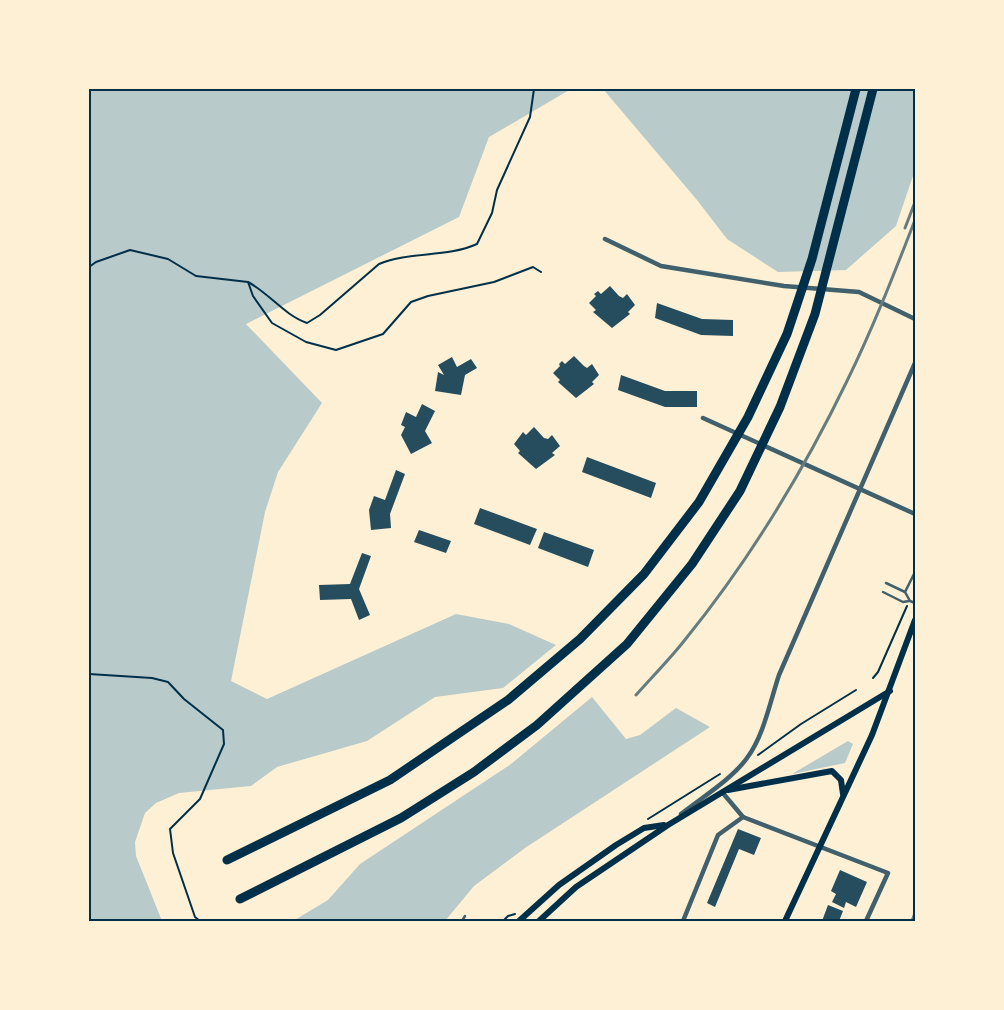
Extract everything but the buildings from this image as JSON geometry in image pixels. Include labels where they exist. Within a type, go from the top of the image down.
[{"type":"highway","points":[[227,860],[390,780],[508,700],[580,639],[644,574],[699,502],[748,417],[786,334],[812,259],[856,89]]},
{"type":"highway","points":[[240,899],[401,818],[474,772],[537,725],[627,644],[692,564],[740,491],[780,407],[815,314],[872,89]]},
{"type":"main road","points":[[785,921],[890,691],[915,620]]},
{"type":"main road","points":[[539,921],[576,887],[668,825],[890,691]]},
{"type":"main road","points":[[723,791],[832,771],[841,780],[844,795]]},
{"type":"main road","points":[[519,921],[559,885],[616,845],[644,828],[668,825]]},
{"type":"street","points":[[605,239],[661,266],[784,286],[859,292],[915,319]]},
{"type":"street","points":[[668,825],[738,769],[747,758],[763,724],[779,675],[915,363]]},
{"type":"street","points":[[703,418],[860,491],[915,514]]},
{"type":"street","points":[[723,791],[743,818],[888,873],[866,921]]},
{"type":"street","points":[[683,921],[718,835],[743,818]]},
{"type":"lane","points":[[905,592],[915,572]]},
{"type":"lane","points":[[886,583],[905,592],[910,601],[915,604]]},
{"type":"lane","points":[[883,592],[903,602],[910,601]]},
{"type":"lane","points":[[462,921],[465,916]]},
{"type":"path","points":[[89,268],[96,262],[130,250],[168,259],[196,276],[248,282],[261,289],[296,319],[307,323],[320,315],[379,264],[390,260],[430,255],[477,244],[492,213],[497,190],[530,117],[534,89]]},
{"type":"path","points":[[248,282],[253,296],[272,323],[306,342],[336,350],[360,344],[383,334],[410,302],[428,296],[494,282],[533,267],[541,272]]},
{"type":"path","points":[[873,678],[878,672],[910,601]]},
{"type":"path","points":[[89,674],[152,678],[168,682],[184,699],[223,730],[224,744],[200,799],[170,829],[173,853],[195,916],[200,921]]},
{"type":"path","points":[[753,758],[801,724],[856,690]]},
{"type":"shaded area","points":[[89,89],[571,89],[489,137],[459,217],[246,324],[322,403],[278,472],[265,512],[231,681],[267,699],[456,614],[509,624],[556,645],[503,688],[435,697],[367,741],[277,767],[251,786],[179,793],[156,803],[145,813],[135,842],[136,856],[162,921],[89,921]]},
{"type":"shaded area","points":[[603,89],[915,89],[915,170],[896,226],[846,270],[778,272],[727,239],[697,200]]},
{"type":"shaded area","points":[[592,697],[626,739],[640,735],[676,708],[710,727],[525,848],[474,886],[445,921],[293,921],[328,900],[360,864],[511,764]]},
{"type":"shaded area","points":[[848,741],[853,744],[845,763],[792,774]]},
{"type":"railway","points":[[905,228],[915,202]]},
{"type":"railway","points":[[636,695],[708,611],[752,548],[793,482],[857,361],[915,220]]},
{"type":"railway","points":[[912,921],[915,913]]}]
